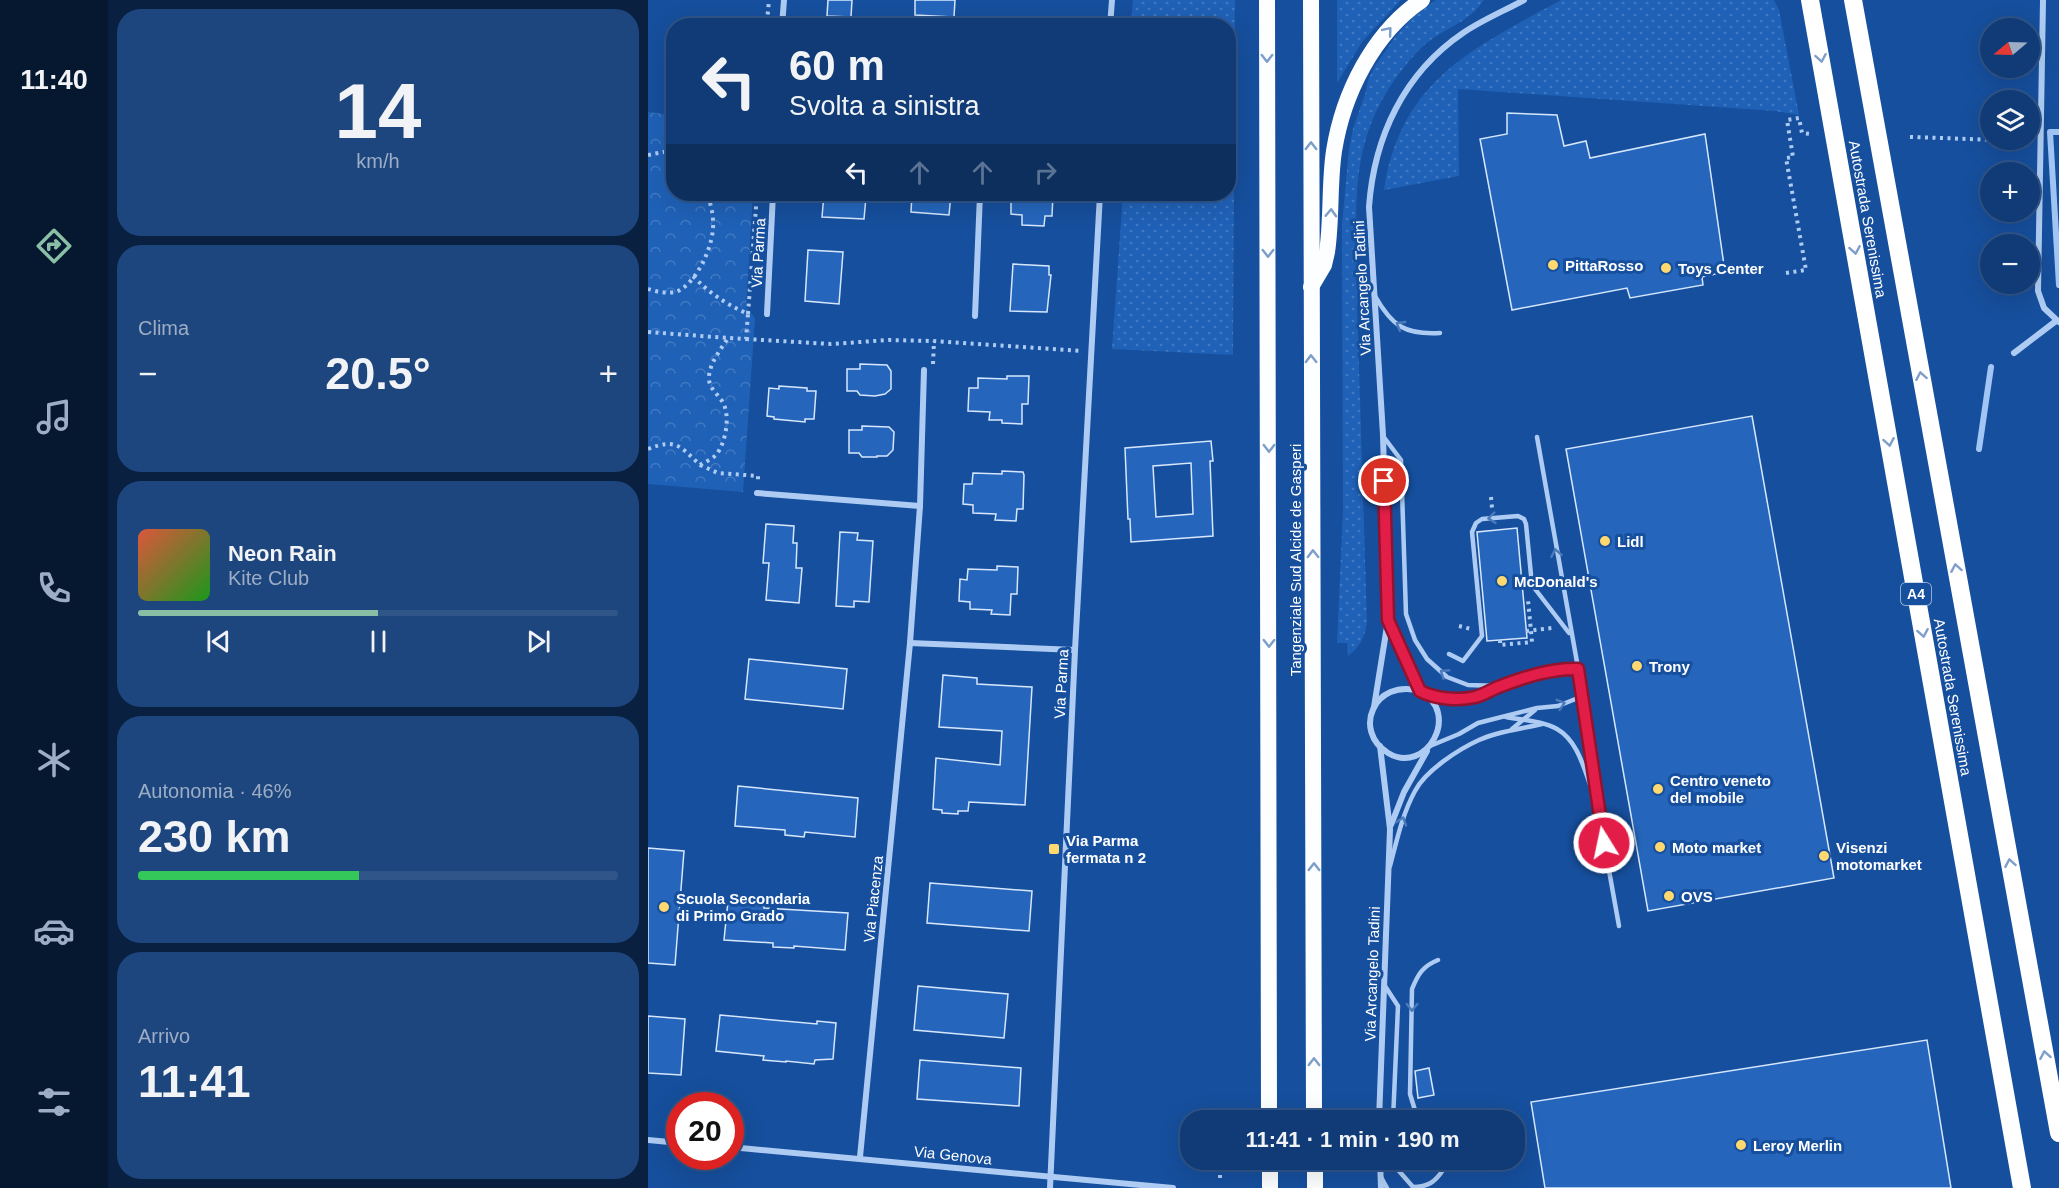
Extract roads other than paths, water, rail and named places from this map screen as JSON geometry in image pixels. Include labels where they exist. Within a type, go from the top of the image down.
[{"type":"highway","name":"Tangenziale Sud Alcide de Gasperi","points":[[1267,0],[1269,1110]]},
{"type":"highway","name":"Tangenziale Sud Alcide de Gasperi","points":[[1311,0],[1314,1110]]},
{"type":"highway","points":[[1310,288],[1324,266],[1327,252],[1334,153],[1341,120],[1352,88],[1386,33],[1422,0]]},
{"type":"highway","name":"Autostrada Serenissima","points":[[1810,0],[2022,1188]]},
{"type":"highway","name":"Autostrada Serenissima","points":[[1853,0],[2059,1133]]},
{"type":"highway","points":[[1270,1170],[1270,1188]]},
{"type":"highway","points":[[1315,1170],[1315,1188]]},
{"type":"street","points":[[783,18],[784,0]]},
{"type":"street","points":[[1111,18],[1112,0]]},
{"type":"street","name":"Via Arcangelo Tadini","points":[[1505,10],[1513,0]]},
{"type":"street","name":"Via Arcangelo Tadini","points":[[1379,1110],[1390,829],[1380,746],[1372,734],[1370,722],[1388,620],[1383,435],[1373,294],[1370,190],[1376,156],[1387,124],[1413,81],[1436,56],[1462,34],[1524,0]]},
{"type":"street","points":[[2014,353],[2058,321],[2044,308],[2038,291],[2043,0]]},
{"type":"street","name":"Via Parma","points":[[767,314],[773,201]]},
{"type":"street","points":[[975,316],[980,201]]},
{"type":"street","name":"Via Parma","points":[[1050,1188],[1075,650],[1100,201]]},
{"type":"street","name":"Via Piacenza","points":[[860,1157],[910,643],[920,506],[924,370]]},
{"type":"street","points":[[757,493],[920,506]]},
{"type":"street","name":"Via Arcangelo Tadini","points":[[1388,620],[1420,691]]},
{"type":"street","points":[[910,643],[1075,650]]},
{"type":"street","points":[[1374,707],[1381,698],[1394,689],[1408,688],[1428,695]]},
{"type":"street","name":"Via Arcangelo Tadini","points":[[1390,829],[1404,792],[1440,724],[1438,711],[1428,695]]},
{"type":"street","points":[[1380,746],[1390,754],[1400,757],[1416,755],[1429,747]]},
{"type":"street","points":[[648,1140],[666,1142]]},
{"type":"street","name":"Via Genova","points":[[744,1148],[860,1157],[1173,1188]]},
{"type":"street","points":[[1380,1170],[1381,1188]]},
{"type":"lane","points":[[1373,294],[1383,311],[1396,324],[1418,334],[1440,333]]},
{"type":"lane","points":[[1383,435],[1401,460],[1406,614],[1414,640],[1427,659],[1447,677],[1467,685],[1500,686]]},
{"type":"lane","points":[[1537,437],[1583,696],[1596,798],[1619,926]]},
{"type":"lane","points":[[1449,654],[1463,661],[1482,636],[1472,532],[1476,523],[1482,519],[1518,516],[1524,519],[1532,585],[1571,635]]},
{"type":"lane","points":[[1428,695],[1455,699],[1475,697],[1500,686],[1560,668],[1578,669]]},
{"type":"lane","points":[[1429,747],[1478,723],[1538,708],[1558,706],[1583,696]]},
{"type":"lane","points":[[1509,732],[1538,708]]},
{"type":"lane","points":[[1504,716],[1557,729],[1567,737],[1576,749],[1596,798]]},
{"type":"lane","points":[[1388,877],[1402,817],[1416,789],[1427,776],[1456,754],[1480,740],[1542,724]]},
{"type":"lane","points":[[1415,1110],[1410,1094],[1412,989],[1418,975],[1427,964],[1438,960]]},
{"type":"lane","points":[[1383,983],[1398,1006],[1393,1110]]},
{"type":"lane","points":[[1400,1170],[1413,1187],[1425,1187],[1436,1181],[1443,1170]]},
{"type":"lane","points":[[1380,1176],[1387,1188]]},
{"type":"waterway","points":[[2059,132],[2050,132],[2059,285]]},
{"type":"waterway","points":[[1979,449],[1991,367]]},
{"type":"place","name":"PittaRosso","points":[[1553,265]]},
{"type":"place","name":"Toys Center","points":[[1666,268]]},
{"type":"place","name":"Lidl","points":[[1605,541]]},
{"type":"place","name":"McDonald's","points":[[1502,581]]},
{"type":"place","name":"Trony","points":[[1637,666]]},
{"type":"place","name":"Centro veneto del mobile","points":[[1658,789]]},
{"type":"place","name":"Moto market","points":[[1660,847]]},
{"type":"place","name":"Via Parma fermata n 2","points":[[1054,849]]},
{"type":"place","name":"Visenzi motomarket","points":[[1824,856]]},
{"type":"place","name":"OVS","points":[[1669,896]]},
{"type":"place","name":"Scuola Secondaria di Primo Grado","points":[[664,907]]},
{"type":"place","name":"Leroy Merlin","points":[[1741,1145]]}]
